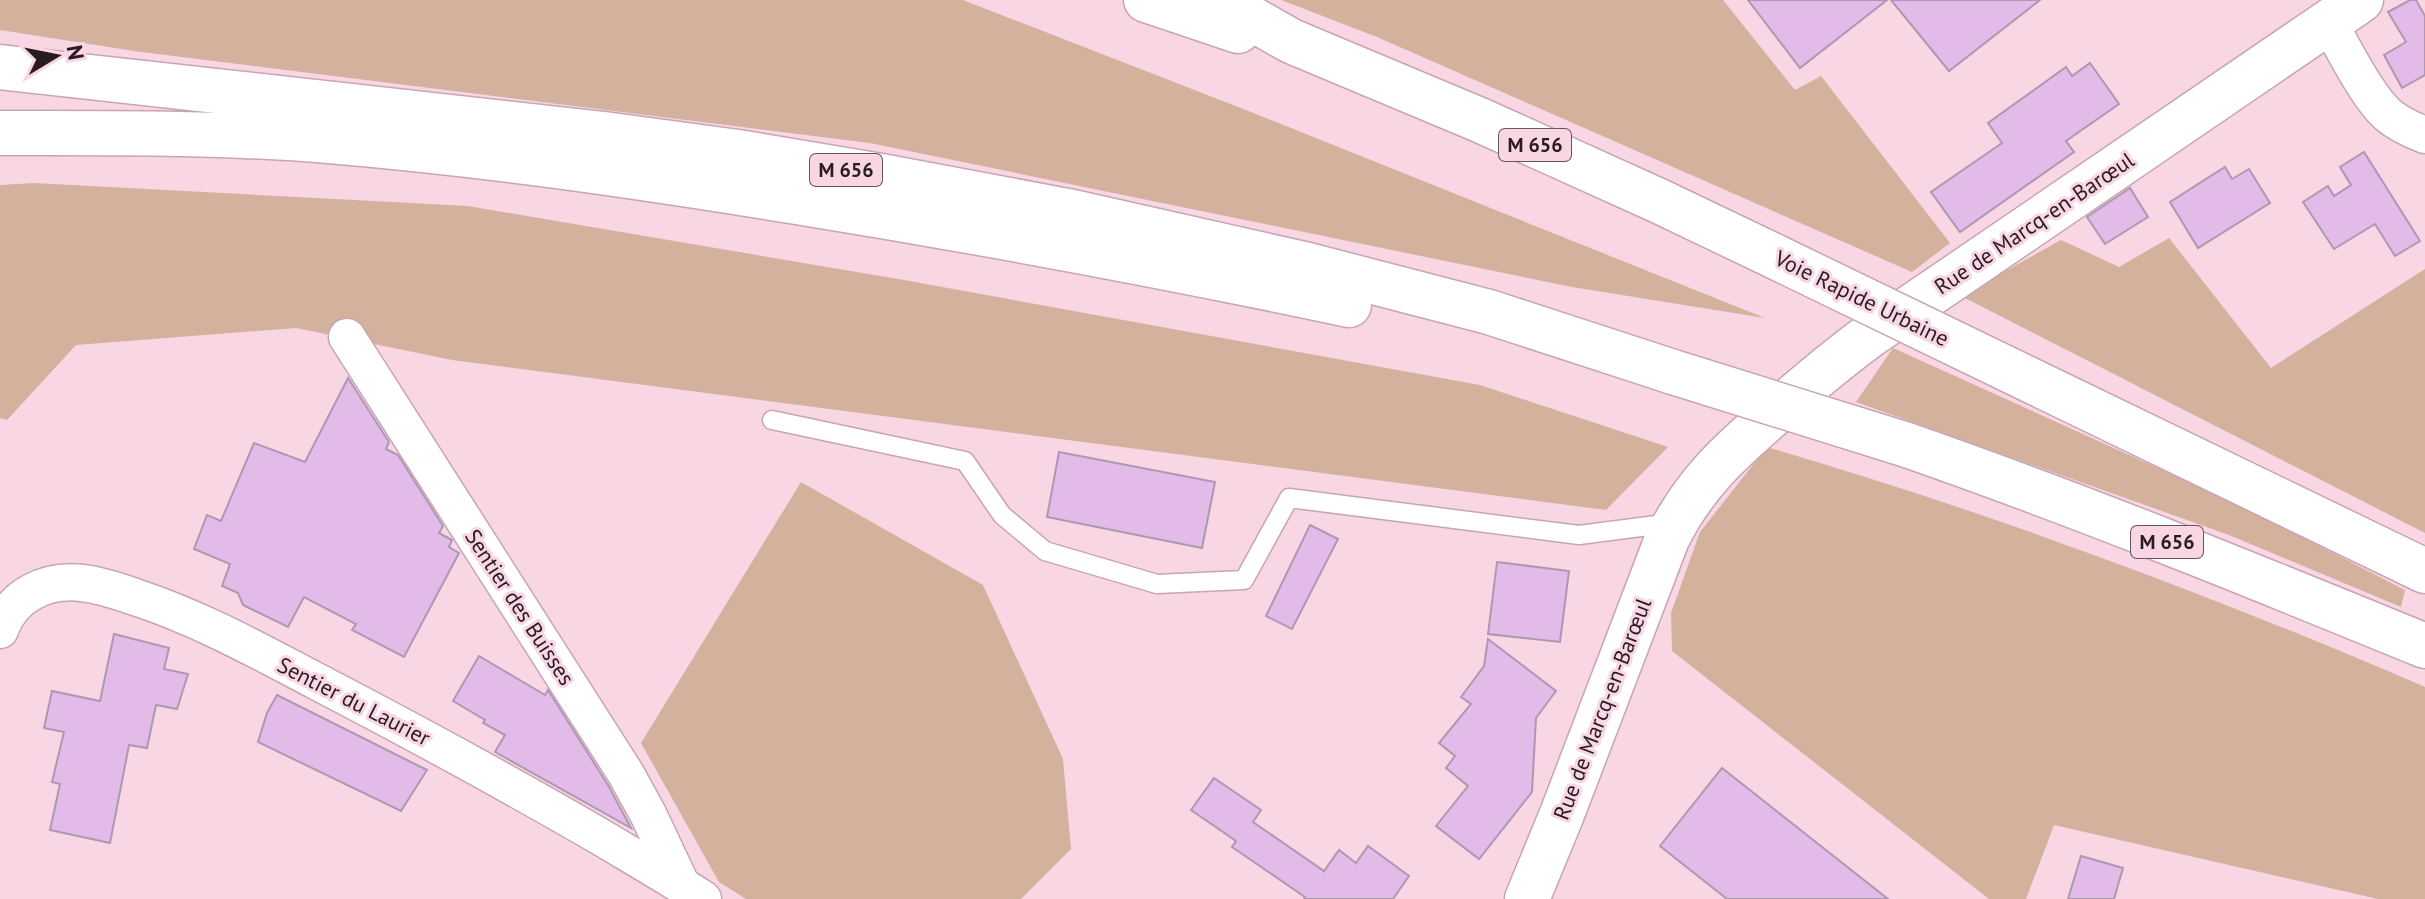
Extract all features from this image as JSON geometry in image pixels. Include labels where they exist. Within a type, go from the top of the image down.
[{"type":"main road","points":[[1146,0],[1227,28],[1291,41]]},
{"type":"main road","points":[[1210,0],[1233,8],[1291,41]]},
{"type":"main road","name":"Rue de Marcq-en-Barœul","points":[[1527,899],[1675,523],[1697,488],[1720,461],[1833,363],[1912,305],[2345,12]]},
{"type":"main road","name":"Voie Rapide Urbaine","points":[[1291,41],[1482,121],[1659,201],[2425,571]]},
{"type":"main road","name":"M 656","points":[[0,67],[738,152],[1068,211],[1308,265],[1489,312],[1907,445],[2238,568],[2425,646]]},
{"type":"main road","points":[[0,133],[164,134],[325,141],[658,180],[948,226],[1673,372]]},
{"type":"street","points":[[2345,12],[2377,102],[2388,115],[2425,135]]},
{"type":"street","name":"Sentier des Buisses","points":[[347,337],[626,774],[692,892]]},
{"type":"street","name":"Sentier du Laurier","points":[[0,630],[4,619],[24,597],[46,585],[62,582],[110,589],[168,608],[222,632],[460,756],[692,892]]},
{"type":"lane","points":[[772,420],[965,461],[1002,515],[1045,551],[1157,584],[1244,580],[1289,498],[1579,535],[1675,523]]},
{"type":"shaded area","points":[[0,0],[963,0],[1765,318],[1572,287],[870,143],[134,51],[0,30]]},
{"type":"shaded area","points":[[1281,0],[1723,0],[1795,90],[1821,76],[1950,243],[1912,272],[1377,37]]},
{"type":"shaded area","points":[[34,183],[468,206],[904,280],[1480,385],[1668,447],[1606,510],[452,360],[296,328],[76,345],[7,420],[0,418],[0,185]]},
{"type":"shaded area","points":[[2169,238],[2271,368],[2425,269],[2425,533],[1961,296],[2061,240],[2119,267]]},
{"type":"shaded area","points":[[1893,348],[2242,506],[2405,590],[2401,607],[2229,535],[1856,402]]},
{"type":"shaded area","points":[[1767,447],[2017,527],[2264,620],[2425,687],[2425,899],[2378,899],[2054,825],[2026,899],[1989,899],[1672,651],[1671,613],[1700,532]]},
{"type":"shaded area","points":[[801,482],[983,585],[1063,759],[1071,849],[1021,899],[746,899],[719,882],[641,743]]},
{"type":"building","points":[[1748,0],[1887,0],[1800,68]]},
{"type":"building","points":[[1891,0],[2040,0],[1949,71]]},
{"type":"building","points":[[2416,0],[2425,16],[2425,75],[2402,88],[2384,55],[2406,42],[2388,12]]},
{"type":"building","points":[[2090,63],[2119,104],[2066,141],[2074,152],[1960,232],[1931,192],[2002,143],[1988,123],[2066,67],[2072,76]]},
{"type":"building","points":[[2364,152],[2420,241],[2395,256],[2375,224],[2334,249],[2303,202],[2328,186],[2334,196],[2351,185],[2340,167]]},
{"type":"building","points":[[2225,167],[2232,179],[2249,169],[2270,203],[2198,248],[2170,202]]},
{"type":"building","points":[[2130,188],[2148,217],[2105,244],[2087,217]]},
{"type":"building","points":[[348,378],[389,442],[386,449],[398,455],[443,526],[439,533],[452,540],[449,547],[459,553],[404,657],[352,630],[356,624],[304,597],[288,627],[243,605],[238,593],[222,586],[230,564],[194,549],[207,515],[221,521],[254,443],[305,462]]},
{"type":"building","points":[[1059,452],[1215,482],[1202,548],[1047,517]]},
{"type":"building","points":[[1310,525],[1338,539],[1292,629],[1266,616]]},
{"type":"building","points":[[1497,562],[1569,571],[1560,642],[1488,634]]},
{"type":"building","points":[[114,634],[169,648],[164,669],[188,674],[177,709],[156,705],[147,748],[129,745],[110,843],[50,830],[60,784],[52,782],[64,732],[44,728],[52,691],[100,701]]},
{"type":"building","points":[[1488,639],[1556,691],[1536,718],[1532,792],[1479,859],[1436,826],[1468,786],[1446,768],[1455,756],[1439,743],[1471,704],[1461,697],[1484,666]]},
{"type":"building","points":[[479,656],[545,695],[548,690],[608,785],[631,828],[495,752],[505,735],[453,701]]},
{"type":"building","points":[[277,695],[427,770],[401,811],[258,742],[267,713]]},
{"type":"building","points":[[1722,768],[1888,899],[1727,899],[1660,846]]},
{"type":"building","points":[[1214,778],[1261,810],[1253,822],[1324,871],[1339,850],[1356,863],[1368,846],[1409,876],[1393,899],[1304,899],[1232,847],[1236,841],[1191,810]]},
{"type":"building","points":[[2081,856],[2123,868],[2114,899],[2068,899]]}]
